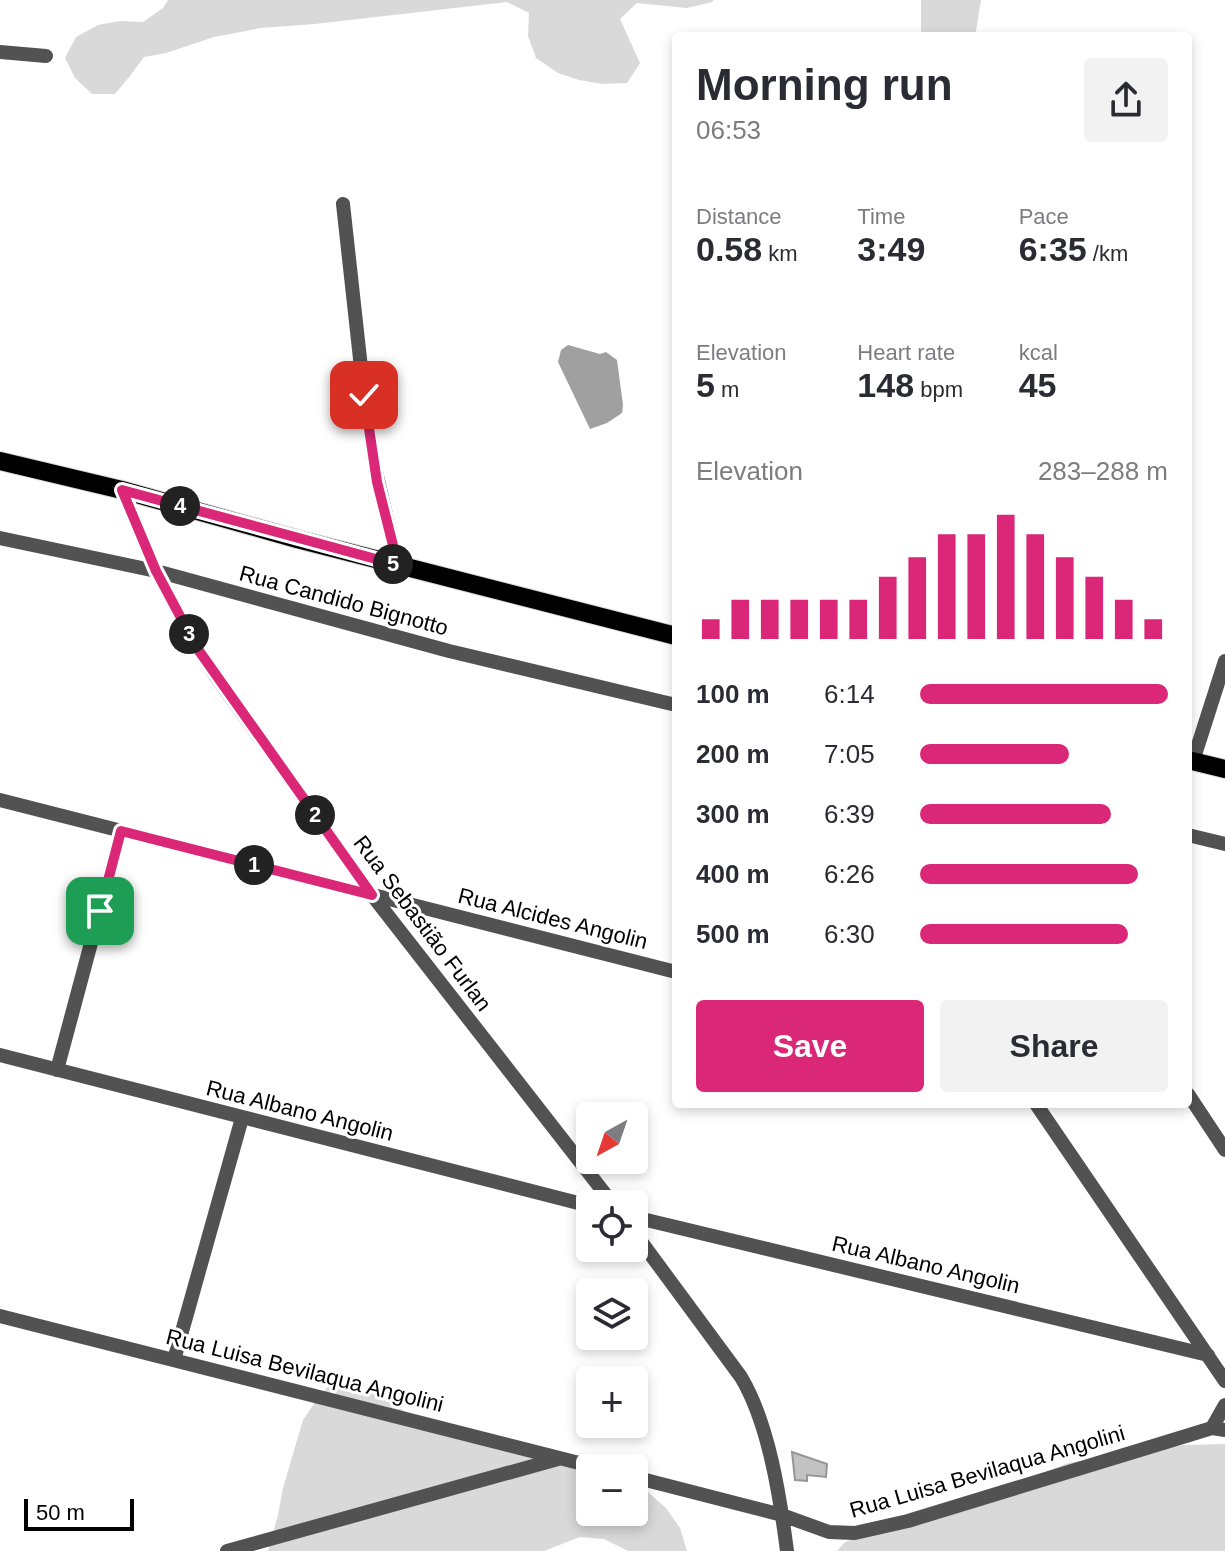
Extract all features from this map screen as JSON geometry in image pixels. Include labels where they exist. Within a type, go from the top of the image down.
[{"type":"main road","points":[[0,461],[122,490],[672,635]]},
{"type":"main road","points":[[1192,761],[1225,769]]},
{"type":"street","points":[[0,52],[46,56]]},
{"type":"street","points":[[343,204],[373,459],[398,565]]},
{"type":"street","name":"Rua Sebastião Furlan","points":[[122,490],[156,571],[204,658],[372,895],[602,1190]]},
{"type":"street","name":"Rua Candido Bignotto","points":[[0,538],[156,571],[449,651],[672,704]]},
{"type":"street","points":[[1192,755],[1225,661]]},
{"type":"street","name":"Rua Alcides Angolin","points":[[0,800],[672,971]]},
{"type":"street","points":[[57,1070],[121,831]]},
{"type":"street","points":[[1192,836],[1225,844]]},
{"type":"street","name":"Rua Albano Angolin","points":[[0,1055],[576,1202]]},
{"type":"street","points":[[1192,1100],[1225,1150]]},
{"type":"street","points":[[1039,1108],[1225,1381]]},
{"type":"street","points":[[174,1360],[242,1118]]},
{"type":"street","name":"Rua Albano Angolin","points":[[648,1220],[1208,1355]]},
{"type":"street","points":[[648,1251],[741,1377],[753,1398],[763,1428],[787,1551]]},
{"type":"street","name":"Rua Luisa Bevilaqua Angolini","points":[[0,1316],[576,1462]]},
{"type":"street","name":"Rua Luisa Bevilaqua Angolini","points":[[648,1481],[782,1515],[829,1532],[865,1532],[1219,1429],[1225,1405]]},
{"type":"street","points":[[227,1551],[561,1458]]},
{"type":"shaded area","points":[[168,0],[714,0],[687,8],[637,3],[620,19],[640,63],[627,83],[602,84],[558,73],[536,58],[528,36],[529,13],[507,2],[261,28],[214,37],[144,57],[115,94],[92,94],[75,78],[65,58],[76,37],[98,25],[120,21],[143,22],[163,8]]},
{"type":"shaded area","points":[[921,0],[981,0],[975,32],[921,32]]},
{"type":"shaded area","points":[[568,345],[600,354],[606,352],[617,360],[622,413],[607,423],[590,429],[558,362],[561,350]]},
{"type":"shaded area","points":[[331,1383],[375,1394],[416,1418],[576,1456],[576,1526],[648,1526],[648,1492],[666,1508],[680,1528],[687,1551],[628,1551],[604,1539],[580,1537],[544,1551],[268,1551],[303,1420]]},
{"type":"shaded area","points":[[1225,1444],[1225,1551],[837,1551],[844,1543],[864,1533],[1068,1463],[1184,1445]]},
{"type":"building","points":[[792,1452],[827,1464],[826,1477],[807,1475],[807,1481],[795,1480]]},
{"type":"route","points":[[100,911],[121,831],[372,895],[197,648],[156,571],[122,490],[398,565],[377,482],[364,395]]}]
